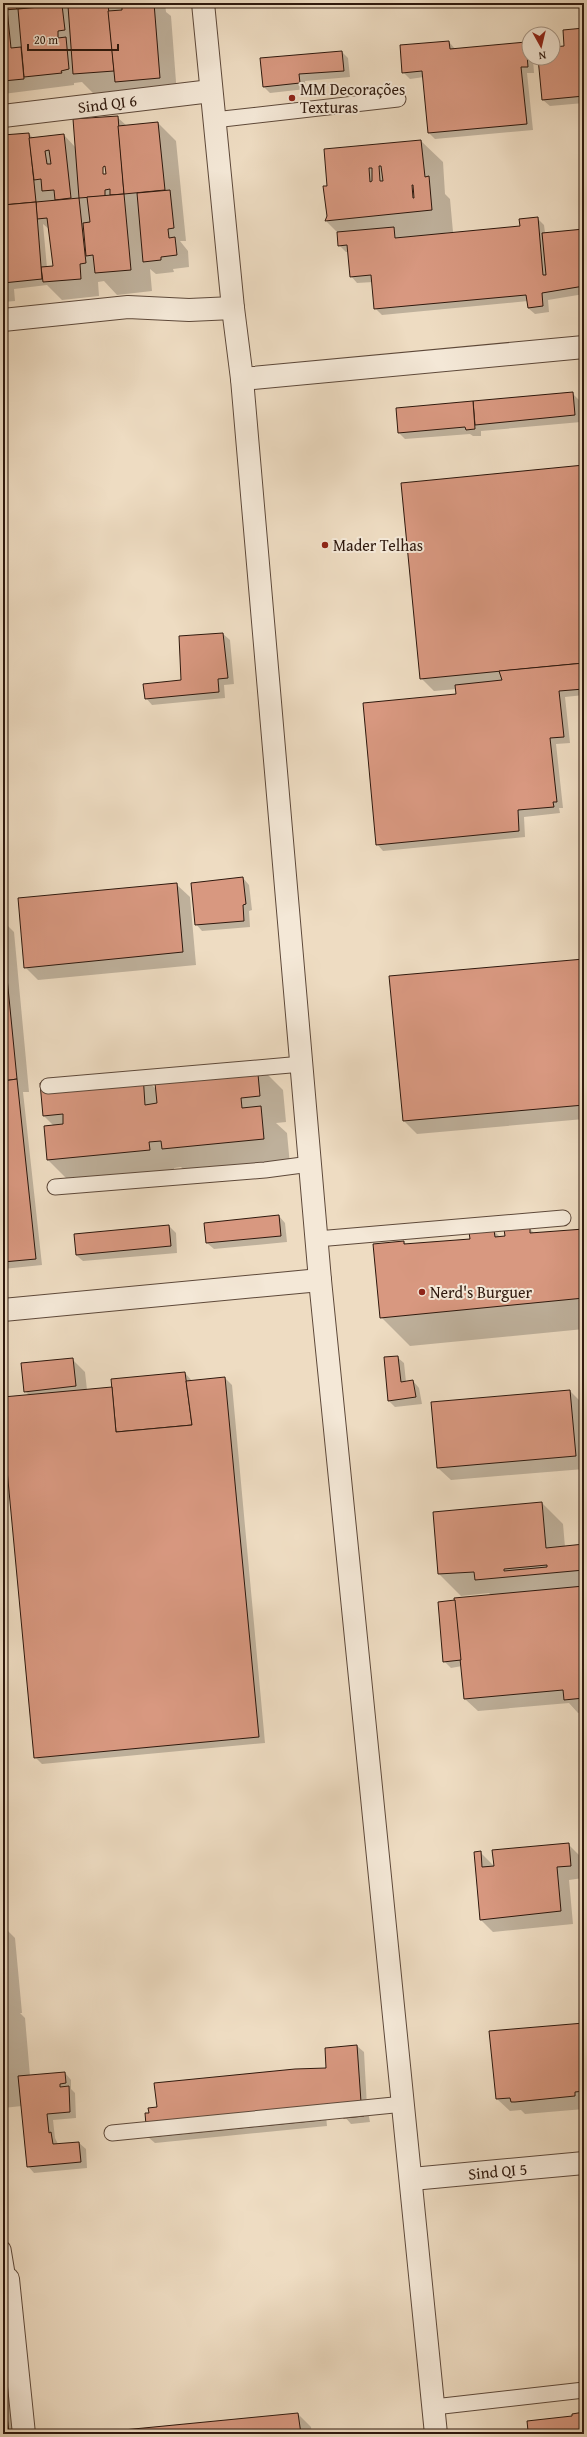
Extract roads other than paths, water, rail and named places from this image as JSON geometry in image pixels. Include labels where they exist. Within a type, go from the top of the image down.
[{"type":"street","points":[[203,3],[232,308],[242,379],[320,1280],[412,2179],[436,2434]]},
{"type":"street","name":"Sind QI 6","points":[[3,116],[211,91]]},
{"type":"street","points":[[3,320],[128,307],[189,310],[232,308]]},
{"type":"street","points":[[242,379],[584,347]]},
{"type":"street","points":[[3,1310],[320,1280]]},
{"type":"street","name":"Sind QI 5","points":[[412,2179],[584,2163]]},
{"type":"street","points":[[5,2279],[24,2434]]},
{"type":"lane","points":[[214,120],[398,99]]},
{"type":"lane","points":[[48,1086],[302,1064]]},
{"type":"lane","points":[[55,1186],[257,1171],[310,1164]]},
{"type":"lane","points":[[317,1238],[563,1218]]},
{"type":"lane","points":[[112,2133],[404,2104]]},
{"type":"lane","points":[[3,2249],[5,2279]]},
{"type":"lane","points":[[434,2407],[584,2390]]},
{"type":"place","name":"MM Decorações Texturas","points":[[292,98]]},
{"type":"place","name":"Mader Telhas","points":[[325,545]]},
{"type":"place","name":"Nerd's Burguer","points":[[422,1292]]}]
